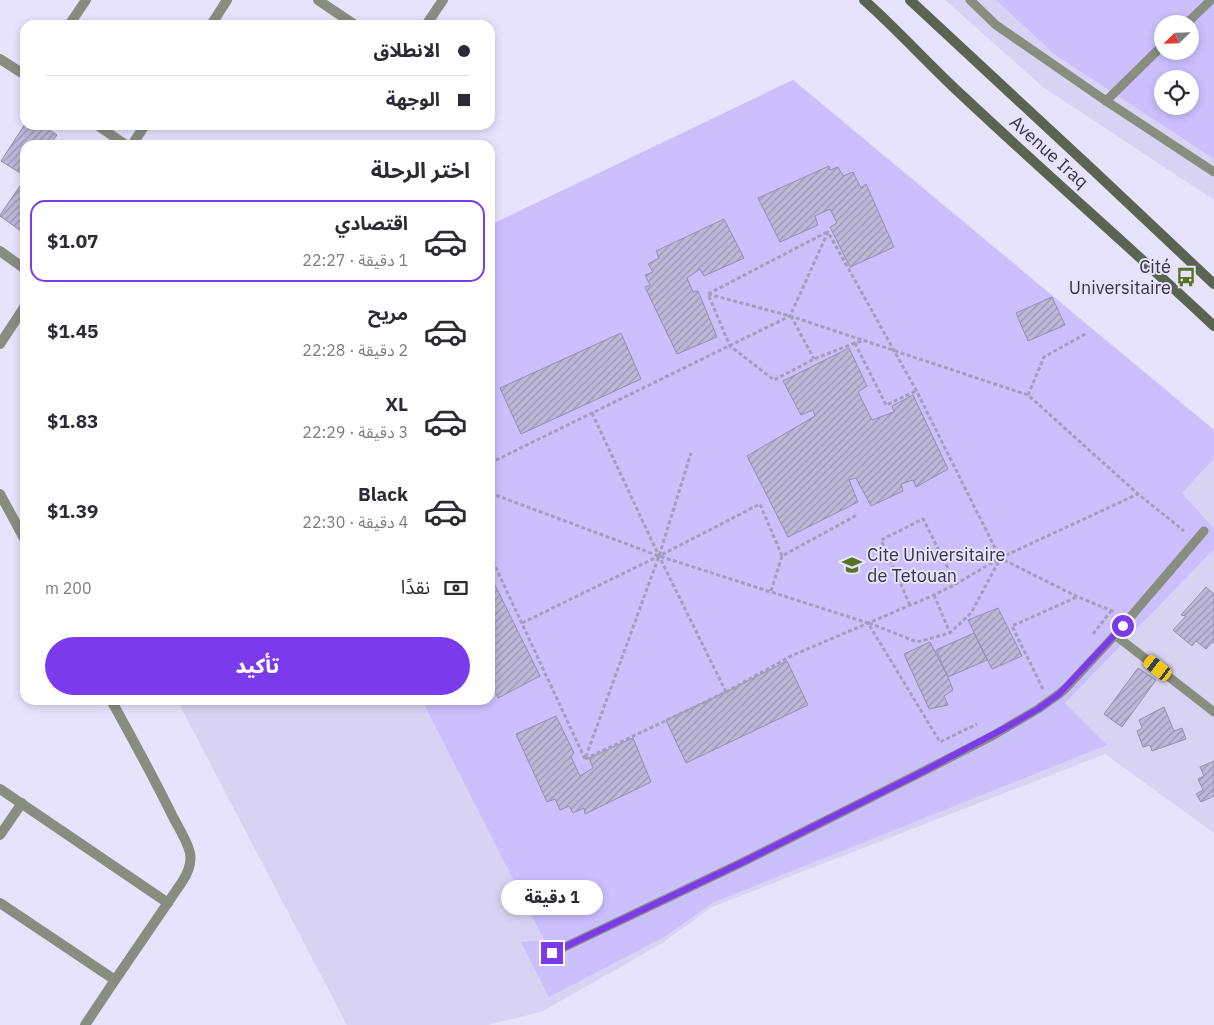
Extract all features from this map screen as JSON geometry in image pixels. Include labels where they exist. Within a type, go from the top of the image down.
[{"type":"street","points":[[72,20],[86,0]]},
{"type":"street","points":[[213,20],[227,0]]},
{"type":"street","points":[[318,0],[348,20]]},
{"type":"street","points":[[429,20],[443,0]]},
{"type":"street","name":"Avenue Iraq","points":[[864,0],[963,96],[1214,326]]},
{"type":"street","name":"Avenue Iraq","points":[[910,0],[1214,284]]},
{"type":"street","points":[[0,59],[20,72]]},
{"type":"street","points":[[104,130],[119,140]]},
{"type":"street","points":[[0,251],[20,265]]},
{"type":"street","points":[[0,344],[20,314]]},
{"type":"street","points":[[0,494],[20,531]]},
{"type":"street","points":[[85,1025],[189,871],[191,861],[190,853],[166,801],[114,705]]},
{"type":"street","points":[[0,789],[168,903]]},
{"type":"street","points":[[0,835],[22,804]]},
{"type":"street","points":[[0,904],[115,980]]},
{"type":"lane","points":[[970,0],[996,25],[1106,101],[1214,172]]},
{"type":"lane","points":[[1195,15],[1211,0]]},
{"type":"lane","points":[[1106,101],[1154,54]]},
{"type":"lane","points":[[552,953],[741,863],[994,735],[1038,709],[1059,694],[1115,635],[1204,531]]},
{"type":"lane","points":[[1115,635],[1214,712]]},
{"type":"path","points":[[708,294],[828,232]]},
{"type":"path","points":[[495,462],[790,316],[828,232]]},
{"type":"path","points":[[828,232],[916,390],[1000,558],[1078,597],[1130,618]]},
{"type":"path","points":[[708,294],[790,316],[1028,395],[1138,494],[1195,542]]},
{"type":"path","points":[[708,294],[730,346],[774,380],[814,359],[865,341]]},
{"type":"path","points":[[790,316],[814,359]]},
{"type":"path","points":[[1028,395],[1044,357],[1087,333]]},
{"type":"path","points":[[855,343],[886,405],[916,390]]},
{"type":"path","points":[[592,413],[659,556],[726,692]]},
{"type":"path","points":[[585,759],[659,556],[691,453]]},
{"type":"path","points":[[585,759],[726,692],[791,656],[934,595],[1000,558],[1138,494]]},
{"type":"path","points":[[495,496],[659,556],[868,623],[917,642],[950,633],[971,614],[1000,558]]},
{"type":"path","points":[[522,623],[760,504],[782,556],[771,591]]},
{"type":"path","points":[[782,556],[857,516]]},
{"type":"path","points":[[910,604],[881,540],[923,519],[956,584]]},
{"type":"path","points":[[495,566],[585,759]]},
{"type":"path","points":[[934,595],[950,633]]},
{"type":"path","points":[[1045,693],[1012,626],[1078,597]]},
{"type":"path","points":[[1087,641],[1111,611]]},
{"type":"path","points":[[868,623],[940,742],[984,721]]},
{"type":"shaded area","points":[[945,0],[1214,0],[1214,200],[1043,87]]},
{"type":"shaded area","points":[[996,0],[1214,0],[1214,159],[1054,54]]},
{"type":"shaded area","name":"Cite Universitaire de Tetouan","points":[[793,80],[1214,430],[1214,833],[1105,754],[712,907],[661,944],[541,1012],[488,1025],[347,1025],[180,705],[495,705],[495,223]]},
{"type":"shaded area","name":"Cite Universitaire de Tetouan","points":[[793,80],[1214,430],[1214,458],[1182,493],[1214,529],[1214,549],[1065,703],[1107,745],[712,903],[666,936],[549,997],[521,942],[544,940],[425,705],[495,705],[495,223]]},
{"type":"building","points":[[21,130],[50,130],[57,135],[54,140],[20,140],[20,173],[1,161]]},
{"type":"building","points":[[829,166],[830,170],[838,167],[843,176],[853,172],[861,188],[866,184],[894,247],[850,267],[830,227],[837,223],[830,209],[815,216],[818,225],[780,242],[758,198]]},
{"type":"building","points":[[20,186],[20,230],[0,215]]},
{"type":"building","points":[[724,219],[744,258],[704,276],[700,269],[687,278],[693,292],[698,291],[717,337],[677,354],[645,287],[650,285],[645,275],[653,272],[648,264],[659,258],[656,251]]},
{"type":"building","points":[[1052,297],[1065,325],[1028,341],[1016,313]]},
{"type":"building","points":[[621,333],[641,379],[521,434],[500,388]]},
{"type":"building","points":[[849,348],[867,386],[858,392],[872,420],[894,412],[892,406],[913,395],[948,469],[916,487],[913,480],[901,484],[903,491],[871,506],[856,478],[849,480],[858,502],[788,537],[747,456],[815,416],[813,410],[801,415],[783,381]]},
{"type":"building","points":[[495,585],[540,676],[498,698],[495,692]]},
{"type":"building","points":[[1206,587],[1214,594],[1214,643],[1212,642],[1206,649],[1196,641],[1192,646],[1173,630],[1186,616],[1181,615]]},
{"type":"building","points":[[998,608],[1022,656],[992,669],[968,620]]},
{"type":"building","points":[[974,633],[987,660],[948,677],[936,650]]},
{"type":"building","points":[[930,642],[953,690],[944,696],[948,705],[929,709],[904,654]]},
{"type":"building","points":[[787,661],[808,705],[686,763],[666,720]]},
{"type":"building","points":[[1138,668],[1156,680],[1122,727],[1104,714]]},
{"type":"building","points":[[1164,707],[1174,731],[1182,728],[1186,739],[1152,751],[1150,745],[1143,747],[1137,731],[1142,728],[1139,720]]},
{"type":"building","points":[[556,716],[574,753],[571,757],[580,776],[593,768],[589,758],[633,738],[651,782],[585,814],[584,808],[573,813],[569,806],[560,810],[555,799],[547,802],[516,734]]},
{"type":"building","points":[[1214,761],[1214,796],[1201,802],[1196,794],[1203,790],[1198,779],[1204,776],[1200,767]]},
{"type":"place","name":"Cité Universitaire","points":[[1186,277]]},
{"type":"place","name":"Cite Universitaire de Tetouan","points":[[852,565]]},
{"type":"route","points":[[552,953],[741,863],[994,735],[1059,694],[1123,626]]}]
